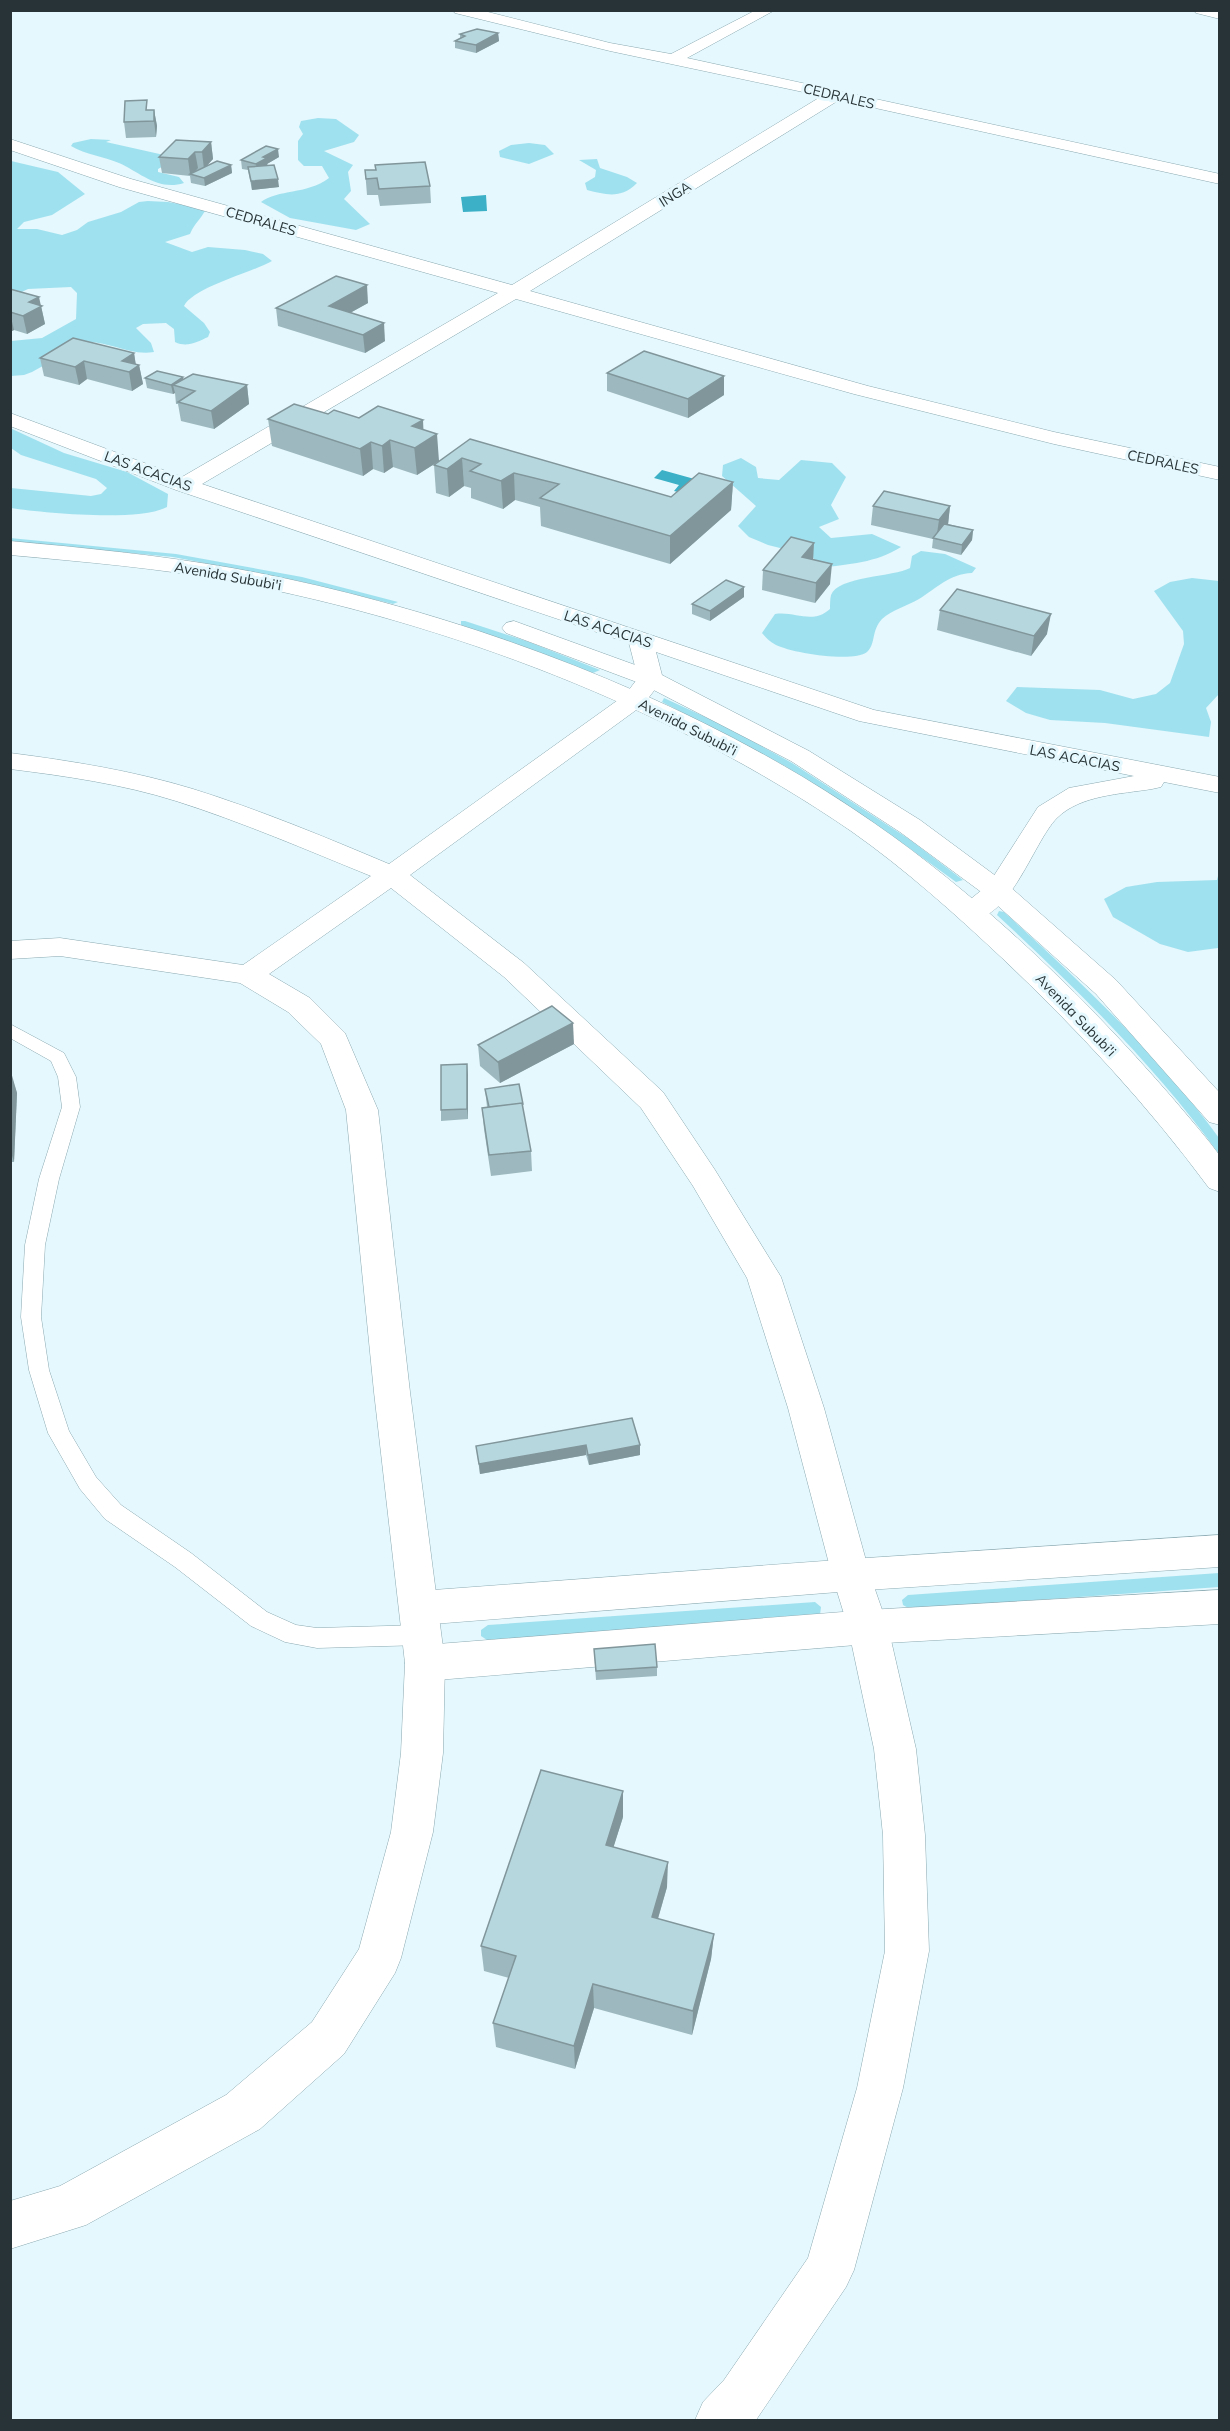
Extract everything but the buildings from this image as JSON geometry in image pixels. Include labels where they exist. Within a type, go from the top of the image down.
[{"type":"street","name":"CEDRALES","points":[[459,10],[610,47],[1220,179]]},
{"type":"street","points":[[673,59],[768,10]]},
{"type":"street","points":[[1201,10],[1220,15]]},
{"type":"street","name":"INGA","points":[[514,292],[836,95]]},
{"type":"street","name":"CEDRALES","points":[[10,144],[125,183],[861,390],[1054,438],[1220,474]]},
{"type":"street","points":[[184,485],[514,292]]},
{"type":"street","name":"LAS ACACIAS","points":[[10,419],[184,485],[868,716],[1220,785]]},
{"type":"street","name":"Avenida Sububi'i","points":[[10,530],[88,536],[182,548],[357,582],[436,602],[540,637],[651,679],[800,756],[910,826],[998,891],[1106,987],[1220,1114]]},
{"type":"street","name":"Avenida Sububi'i","points":[[10,548],[166,564],[337,598],[516,651],[634,700],[773,771],[884,843],[972,912],[1084,1019],[1190,1139],[1220,1180]]},
{"type":"street","points":[[640,640],[651,679]]},
{"type":"street","points":[[248,975],[392,875],[634,700],[651,679],[710,663]]},
{"type":"street","points":[[10,761],[82,770],[184,795],[288,832],[392,875],[514,970],[652,1100],[704,1178],[764,1277],[806,1408],[851,1575],[868,1627],[896,1749],[904,1835],[907,1951],[880,2088],[829,2270],[742,2398],[721,2421]]},
{"type":"street","points":[[972,912],[998,891],[1047,813],[1078,794],[1125,784],[1184,778]]},
{"type":"street","points":[[10,950],[60,947],[248,975],[299,1005],[334,1040],[362,1110],[392,1392],[422,1635],[422,1753],[412,1832],[379,1958],[328,2038],[243,2112],[69,2208],[10,2225]]},
{"type":"street","points":[[422,1635],[851,1575],[1220,1551]]},
{"type":"street","points":[[422,1635],[868,1627],[1220,1607]]},
{"type":"lane","points":[[10,1030],[58,1057],[68,1077],[71,1107],[49,1179],[35,1245],[31,1317],[39,1370],[59,1432],[88,1483],[112,1512],[183,1560],[260,1619],[293,1635],[317,1638],[422,1635]]},
{"type":"shaded area","points":[[318,118],[336,119],[359,135],[354,142],[324,151],[353,165],[348,172],[351,191],[344,199],[370,224],[356,230],[290,218],[261,202],[276,195],[311,187],[329,178],[322,166],[304,166],[298,160],[298,141],[303,134],[299,127],[301,121]]},
{"type":"shaded area","points":[[91,139],[111,140],[106,142],[164,155],[169,163],[158,169],[158,172],[179,177],[184,183],[166,185],[158,183],[119,163],[71,146],[73,143]]},
{"type":"shaded area","points":[[529,143],[545,145],[554,154],[529,164],[500,157],[499,151],[511,145]]},
{"type":"shaded area","points":[[597,159],[600,168],[627,177],[637,183],[619,194],[587,190],[585,183],[595,177],[596,170],[579,160]]},
{"type":"shaded area","points":[[11,161],[58,172],[85,194],[52,215],[24,222],[17,229],[37,229],[62,235],[77,230],[88,222],[121,212],[139,202],[168,202],[206,209],[190,234],[165,242],[192,252],[208,247],[245,250],[263,254],[272,261],[211,287],[190,299],[184,306],[204,323],[210,332],[208,337],[200,341],[192,344],[179,344],[175,342],[174,329],[166,323],[143,324],[136,328],[151,343],[154,352],[136,352],[86,342],[32,372],[11,376],[11,341],[42,338],[76,319],[77,293],[71,287],[28,289],[11,297]]},
{"type":"shaded area","points":[[486,195],[487,211],[463,212],[461,197]]},
{"type":"shaded area","points":[[10,428],[64,453],[127,472],[168,494],[167,507],[154,512],[114,515],[67,514],[11,508],[11,488],[91,496],[101,494],[107,488],[96,479],[21,455],[11,448]]},
{"type":"shaded area","points":[[741,458],[756,467],[758,478],[779,480],[801,460],[832,463],[846,477],[831,505],[839,519],[819,527],[831,538],[872,534],[901,547],[872,560],[820,568],[812,556],[768,545],[749,537],[738,526],[756,506],[722,476],[723,465]]},
{"type":"shaded area","points":[[662,470],[698,480],[682,493],[674,491],[679,485],[654,478]]},
{"type":"shaded area","points":[[10,538],[176,554],[302,577],[398,602],[393,604],[298,581],[173,557],[11,542]]},
{"type":"shaded area","points":[[921,551],[945,554],[976,568],[972,573],[944,582],[882,619],[867,652],[849,657],[808,654],[776,645],[762,633],[775,614],[810,617],[823,614],[830,609],[831,595],[836,589],[855,580],[910,568],[912,556]]},
{"type":"shaded area","points":[[1192,578],[1219,581],[1219,694],[1206,708],[1211,722],[1209,737],[1105,723],[1050,720],[1026,713],[1006,701],[1017,687],[1100,690],[1133,699],[1156,694],[1170,683],[1184,644],[1183,631],[1154,591],[1170,582]]},
{"type":"shaded area","points":[[461,621],[529,642],[600,670],[593,673],[461,625]]},
{"type":"shaded area","points":[[664,698],[727,727],[792,763],[909,839],[963,880],[956,882],[902,843],[785,766],[662,702]]},
{"type":"shaded area","points":[[1219,872],[1218,948],[1188,952],[1160,944],[1113,917],[1104,899],[1126,887],[1157,882],[1217,880]]},
{"type":"shaded area","points":[[999,911],[1004,912],[1062,965],[1144,1048],[1219,1138],[1219,1154],[1142,1059],[1086,1000],[997,915]]},
{"type":"shaded area","points":[[1219,1573],[1219,1587],[910,1609],[903,1605],[902,1600],[908,1595]]},
{"type":"shaded area","points":[[815,1602],[821,1607],[818,1616],[487,1640],[481,1636],[481,1630],[488,1625]]}]
